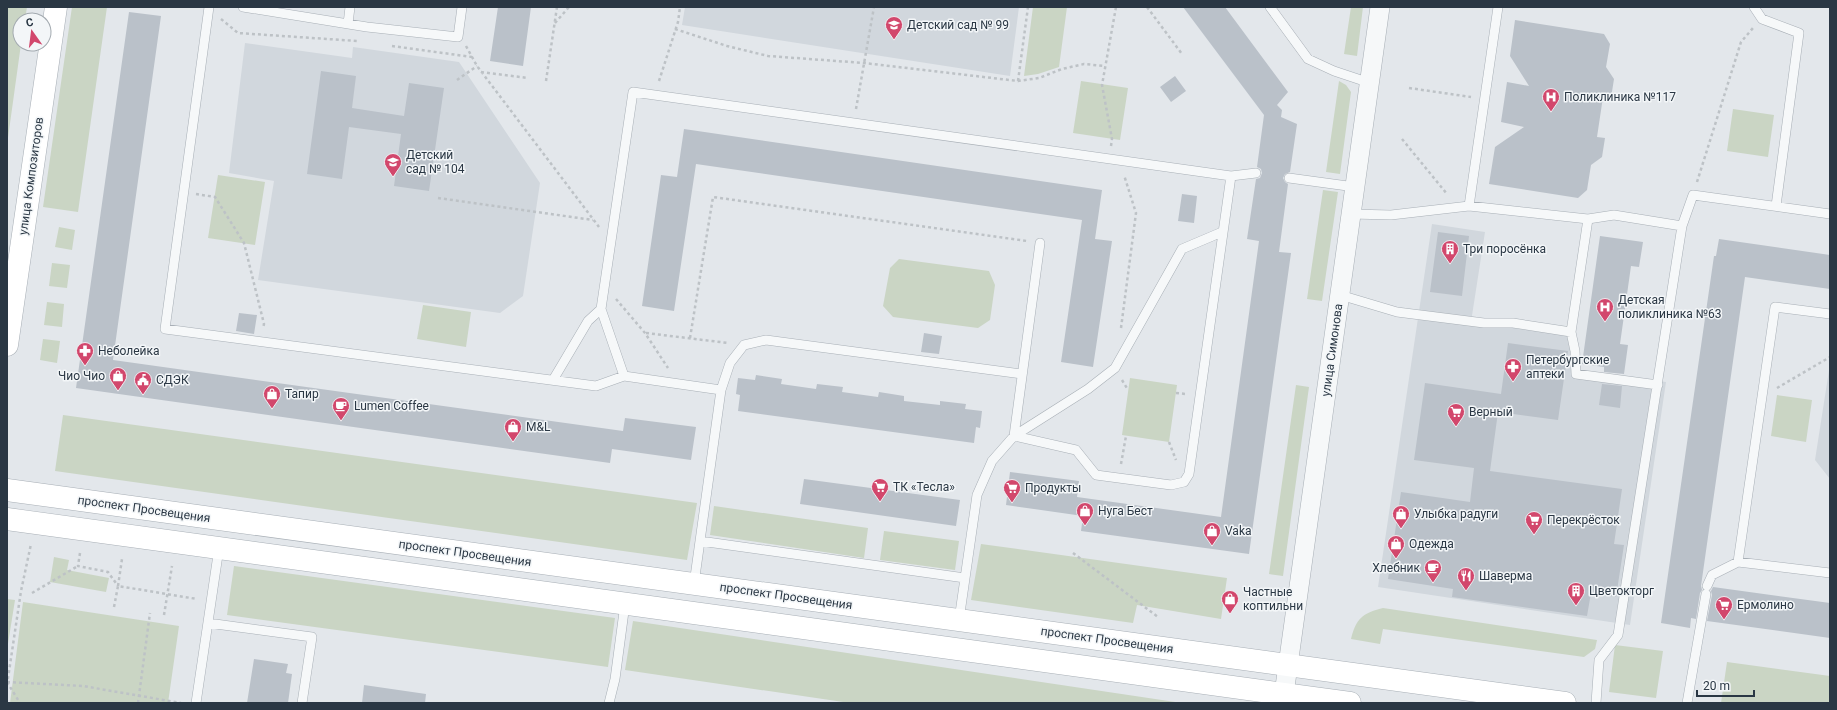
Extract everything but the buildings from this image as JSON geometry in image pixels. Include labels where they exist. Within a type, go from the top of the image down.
[{"type":"main road","name":"улица Композиторов","points":[[7,346],[56,7]]},
{"type":"main road","name":"улица Композиторов","points":[[7,258],[36,52]]},
{"type":"main road","name":"проспект Просвещения","points":[[7,490],[1565,703]]},
{"type":"main road","points":[[7,519],[625,604],[1282,698],[1350,703]]},
{"type":"street","name":"улица Симонова","points":[[1282,698],[1288,665],[1380,7]]},
{"type":"lane","points":[[209,7],[165,329],[596,386],[624,376],[721,390]]},
{"type":"lane","points":[[243,7],[348,24],[458,37],[462,7]]},
{"type":"lane","points":[[348,24],[350,7]]},
{"type":"lane","points":[[1270,7],[1308,58],[1334,71],[1370,83]]},
{"type":"lane","points":[[1469,206],[1498,7]]},
{"type":"lane","points":[[1754,7],[1762,18],[1799,34],[1776,206]]},
{"type":"lane","points":[[624,376],[601,308],[634,92],[1230,176],[1256,173]]},
{"type":"lane","points":[[1014,436],[1076,450],[1096,475],[1171,485],[1184,482],[1189,474],[1230,176]]},
{"type":"lane","points":[[1289,178],[1355,187]]},
{"type":"lane","points":[[1596,703],[1599,660],[1618,635],[1682,226],[1693,195],[1830,214]]},
{"type":"lane","points":[[1351,214],[1391,215],[1469,206],[1588,219],[1614,215],[1682,226]]},
{"type":"lane","points":[[1588,219],[1571,332],[1575,350],[1576,374],[1658,385]]},
{"type":"lane","points":[[958,620],[977,495],[992,461],[1014,436],[1088,389],[1115,368],[1182,249],[1222,232]]},
{"type":"lane","points":[[1014,436],[1040,243]]},
{"type":"lane","points":[[1340,295],[1397,312],[1484,323],[1513,323],[1571,332]]},
{"type":"lane","points":[[1738,562],[1775,307],[1830,314]]},
{"type":"lane","points":[[553,380],[588,321],[601,308]]},
{"type":"lane","points":[[694,584],[721,390],[730,363],[744,344],[766,340],[1022,374]]},
{"type":"lane","points":[[700,541],[965,578]]},
{"type":"lane","points":[[196,703],[219,548]]},
{"type":"lane","points":[[1687,703],[1707,590],[1712,575],[1738,562],[1830,573]]},
{"type":"lane","points":[[609,703],[615,679],[625,604]]},
{"type":"lane","points":[[208,623],[312,637],[302,703]]},
{"type":"path","points":[[546,81],[557,7]]},
{"type":"path","points":[[554,25],[569,7]]},
{"type":"path","points":[[654,95],[675,29],[680,7]]},
{"type":"path","points":[[854,123],[874,7]]},
{"type":"path","points":[[1018,81],[1028,7]]},
{"type":"path","points":[[1109,160],[1112,139],[1102,85],[1116,7]]},
{"type":"path","points":[[1147,7],[1182,54]]},
{"type":"path","points":[[219,18],[238,33],[365,42]]},
{"type":"path","points":[[1693,195],[1741,42],[1762,18]]},
{"type":"path","points":[[675,29],[727,46],[768,56],[864,62],[1018,81],[1039,78],[1062,69],[1084,64],[1105,66]]},
{"type":"path","points":[[458,37],[467,48],[481,72],[611,243]]},
{"type":"path","points":[[388,45],[472,57]]},
{"type":"path","points":[[457,80],[477,66]]},
{"type":"path","points":[[481,72],[528,78]]},
{"type":"path","points":[[1409,88],[1485,99]]},
{"type":"path","points":[[1402,139],[1458,207]]},
{"type":"path","points":[[1120,161],[1136,213],[1120,329]]},
{"type":"path","points":[[184,192],[214,197],[244,243],[264,324],[261,342]]},
{"type":"path","points":[[438,198],[593,220]]},
{"type":"path","points":[[690,338],[713,198],[1040,243]]},
{"type":"path","points":[[604,284],[645,333],[678,384]]},
{"type":"path","points":[[645,333],[744,344]]},
{"type":"path","points":[[1762,397],[1830,357]]},
{"type":"path","points":[[1119,478],[1126,436]]},
{"type":"path","points":[[7,685],[21,591],[31,544]]},
{"type":"path","points":[[1073,552],[1158,617]]},
{"type":"path","points":[[78,566],[80,553]]},
{"type":"path","points":[[114,607],[122,559]]},
{"type":"path","points":[[32,593],[78,566],[108,572],[118,586],[200,599]]},
{"type":"path","points":[[164,615],[172,566]]},
{"type":"path","points":[[138,703],[150,613]]},
{"type":"path","points":[[8,682],[82,686],[182,703]]},
{"type":"path","points":[[8,682],[20,703]]},
{"type":"shaded area","name":"Детский сад № 99","points":[[685,7],[1019,7],[1010,76],[682,25]]},
{"type":"shaded area","name":"Детский сад № 104","points":[[245,43],[352,58],[353,47],[459,62],[540,183],[523,296],[500,313],[258,280],[274,181],[229,173]]},
{"type":"shaded area","points":[[1432,224],[1485,232],[1471,322],[1577,337],[1572,369],[1666,382],[1630,625],[1378,587]]},
{"type":"shaded area","points":[[1830,364],[1830,479],[1815,460]]},
{"type":"green space","points":[[7,7],[27,7],[26,12],[12,12],[12,52],[20,52],[7,145]]},
{"type":"green space","points":[[72,7],[107,7],[78,212],[43,207]]},
{"type":"green space","points":[[1033,7],[1067,7],[1059,67],[1038,74],[1024,76]]},
{"type":"green space","points":[[1351,7],[1363,7],[1357,56],[1344,54]]},
{"type":"green space","points":[[1081,81],[1128,88],[1120,140],[1073,133]]},
{"type":"green space","points":[[1339,81],[1346,85],[1351,92],[1340,174],[1326,172]]},
{"type":"green space","points":[[1733,109],[1774,115],[1768,157],[1727,151]]},
{"type":"green space","points":[[218,175],[265,182],[255,245],[208,238]]},
{"type":"green space","points":[[1323,190],[1338,192],[1322,301],[1307,299]]},
{"type":"green space","points":[[59,227],[75,230],[72,250],[55,247]]},
{"type":"green space","points":[[899,259],[989,271],[995,285],[990,320],[978,328],[893,317],[883,306],[890,268]]},
{"type":"green space","points":[[52,263],[70,265],[67,288],[49,286]]},
{"type":"green space","points":[[47,302],[64,304],[62,327],[44,325]]},
{"type":"green space","points":[[423,305],[471,312],[466,347],[417,339]]},
{"type":"green space","points":[[43,339],[60,341],[57,363],[40,360]]},
{"type":"green space","points":[[1130,378],[1177,385],[1169,442],[1122,435]]},
{"type":"green space","points":[[1296,385],[1309,387],[1283,576],[1269,574]]},
{"type":"green space","points":[[1777,395],[1812,400],[1806,442],[1771,436]]},
{"type":"green space","points":[[63,415],[697,503],[687,560],[55,471]]},
{"type":"green space","points":[[714,506],[868,528],[864,558],[710,535]]},
{"type":"green space","points":[[884,531],[959,541],[955,570],[880,560]]},
{"type":"green space","points":[[981,544],[1227,578],[1221,619],[1137,605],[1133,623],[971,600]]},
{"type":"green space","points":[[54,557],[69,560],[67,570],[109,578],[106,592],[50,582]]},
{"type":"green space","points":[[234,566],[615,618],[608,667],[227,615]]},
{"type":"green space","points":[[7,599],[15,600],[7,650]]},
{"type":"green space","points":[[23,602],[179,626],[168,703],[10,703]]},
{"type":"green space","points":[[1383,608],[1597,640],[1595,649],[1584,657],[1383,629],[1380,644],[1351,639],[1355,626],[1361,618],[1370,612]]},
{"type":"green space","points":[[633,621],[1182,703],[850,703],[625,670]]},
{"type":"green space","points":[[1615,645],[1663,651],[1656,698],[1609,692]]},
{"type":"green space","points":[[1727,662],[1830,676],[1830,703],[1721,703]]},
{"type":"place","name":"Детский сад № 99","points":[[894,40]]},
{"type":"place","name":"Поликлиника №117","points":[[1551,112]]},
{"type":"place","name":"Детский сад № 104","points":[[393,177]]},
{"type":"place","name":"Три поросёнка","points":[[1450,264]]},
{"type":"place","name":"Детская поликлиника №63","points":[[1605,322]]},
{"type":"place","name":"Неболейка","points":[[85,366]]},
{"type":"place","name":"Петербургские аптеки","points":[[1513,382]]},
{"type":"place","name":"Чио Чио","points":[[118,391]]},
{"type":"place","name":"СДЭК","points":[[143,395]]},
{"type":"place","name":"Тапир","points":[[272,409]]},
{"type":"place","name":"Lumen Coffee","points":[[341,421]]},
{"type":"place","name":"Верный","points":[[1456,427]]},
{"type":"place","name":"M&L","points":[[513,442]]},
{"type":"place","name":"ТК «Тесла»","points":[[880,502]]},
{"type":"place","name":"Продукты","points":[[1012,503]]},
{"type":"place","name":"Нуга Бест","points":[[1085,526]]},
{"type":"place","name":"Улыбка радуги","points":[[1401,529]]},
{"type":"place","name":"Перекрёсток","points":[[1534,535]]},
{"type":"place","name":"Vaka","points":[[1212,546]]},
{"type":"place","name":"Одежда","points":[[1396,559]]},
{"type":"place","name":"Хлебник","points":[[1433,583]]},
{"type":"place","name":"Шаверма","points":[[1466,591]]},
{"type":"place","name":"Цветокторг","points":[[1576,606]]},
{"type":"place","name":"Частные коптильни","points":[[1230,614]]},
{"type":"place","name":"Ермолино","points":[[1724,620]]}]
